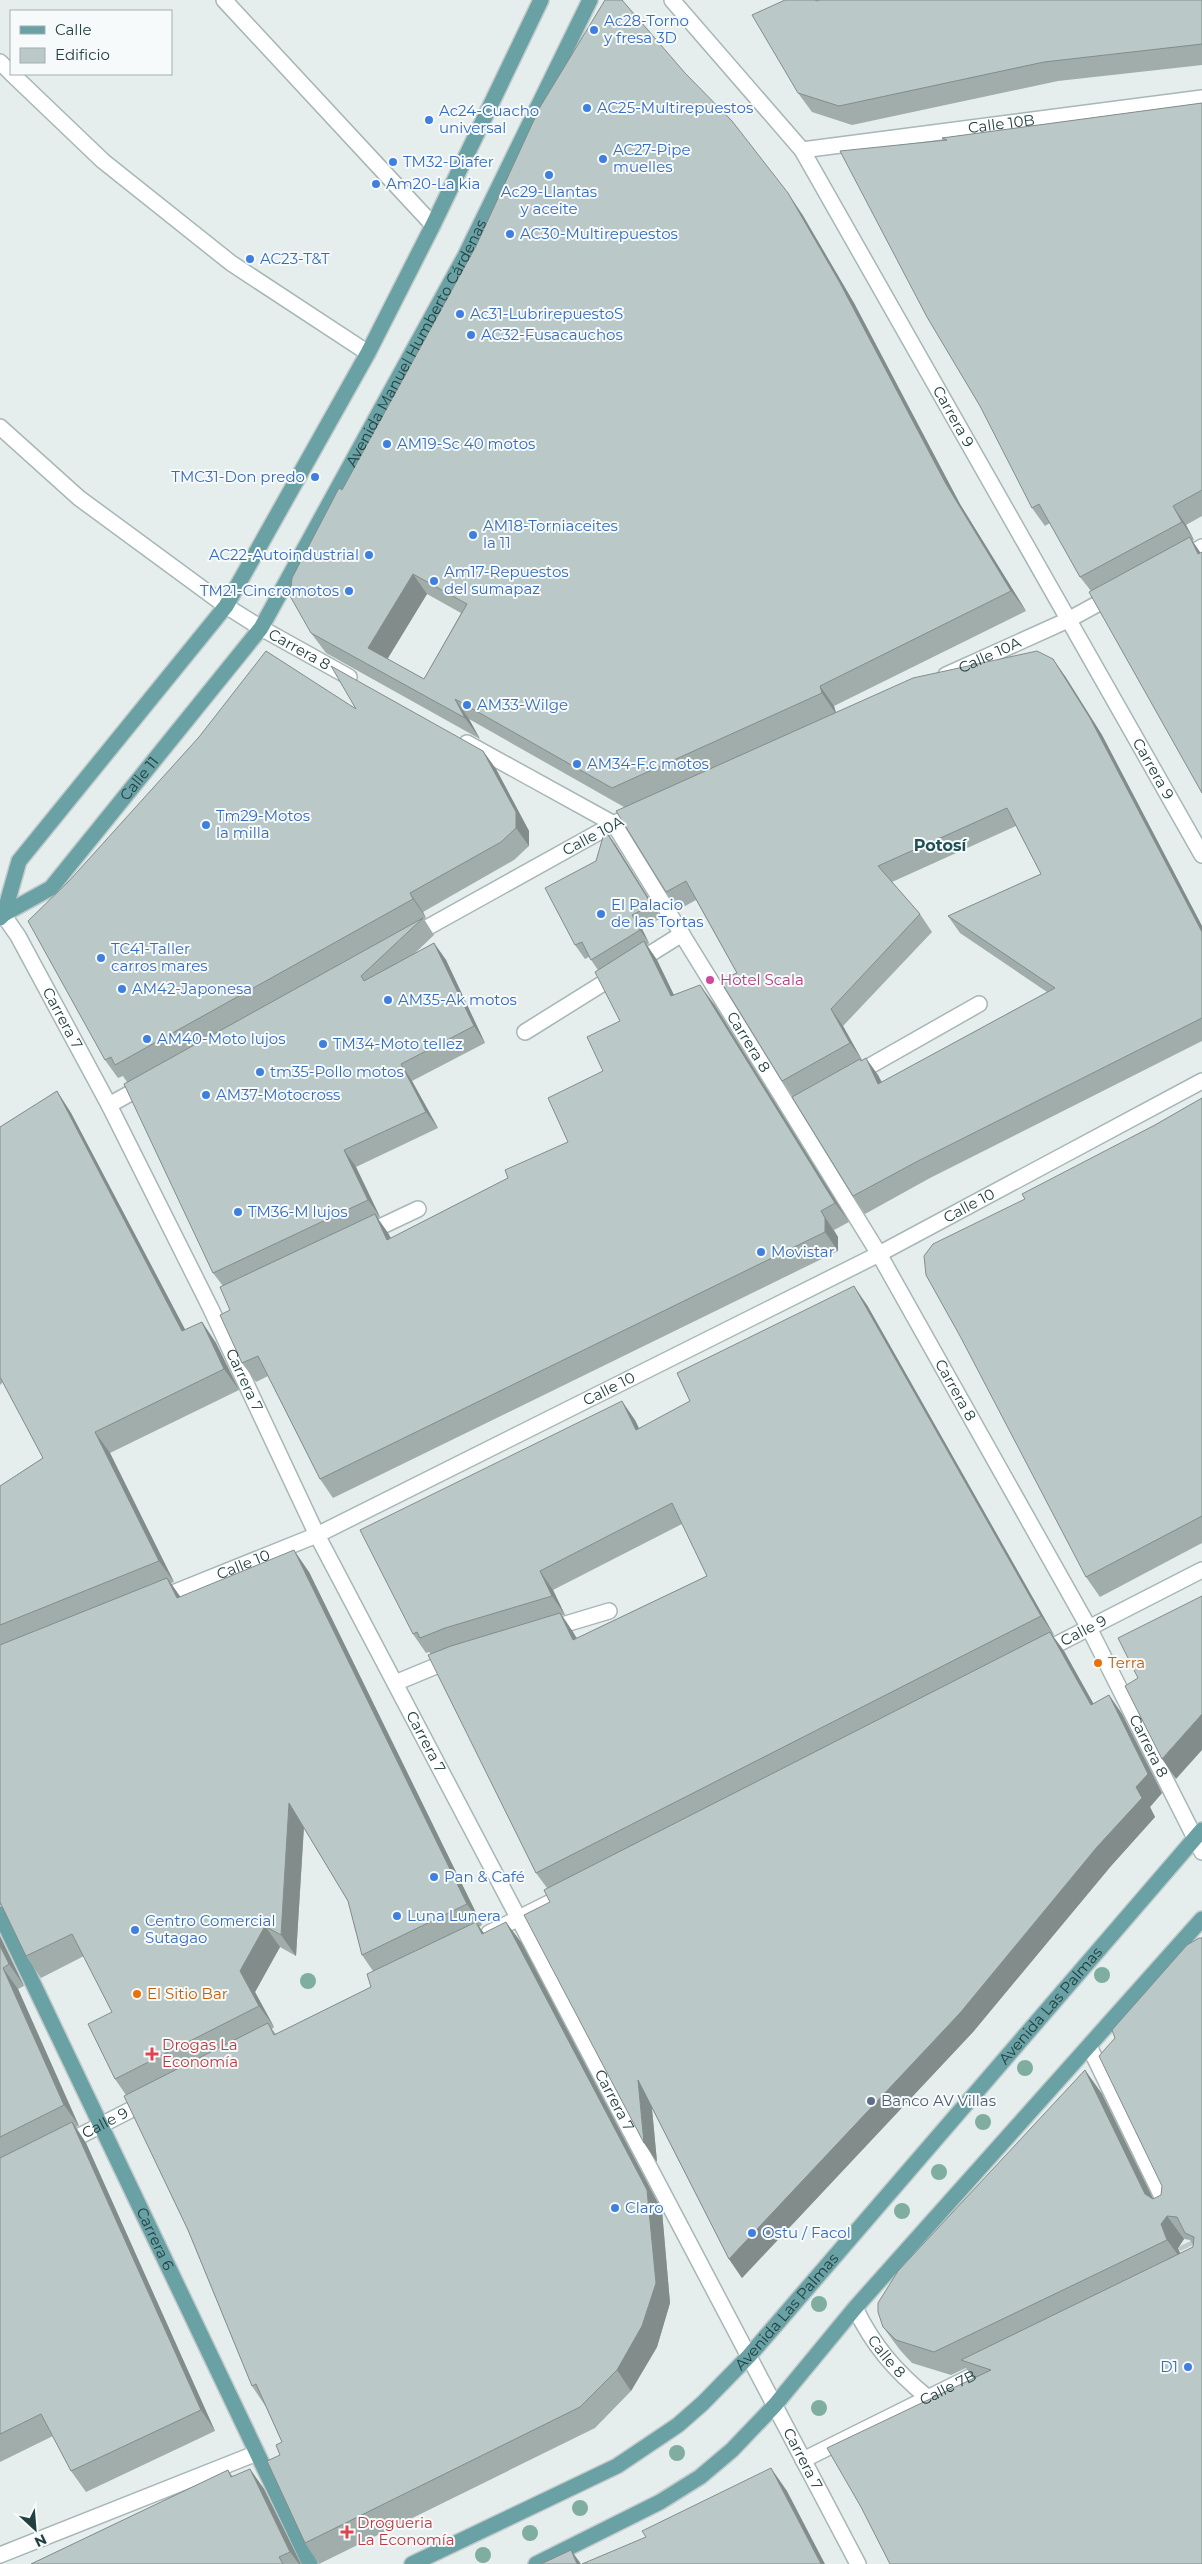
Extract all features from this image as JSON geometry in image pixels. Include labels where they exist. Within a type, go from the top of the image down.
[{"type":"main road","points":[[1,914],[19,861],[226,606],[368,353],[433,225],[541,0]]},
{"type":"main road","name":"Avenida Manuel Humberto Cárdenas","points":[[261,628],[465,256],[590,0]]},
{"type":"main road","name":"Calle 11","points":[[1,914],[51,888],[261,628]]},
{"type":"main road","name":"Avenida Las Palmas","points":[[412,2564],[617,2466],[684,2419],[703,2403],[749,2356],[1199,1834]]},
{"type":"main road","name":"Carrera 6","points":[[0,1914],[310,2564]]},
{"type":"main road","points":[[536,2564],[660,2502],[700,2477],[732,2450],[775,2405],[855,2308],[1202,1918]]},
{"type":"street","points":[[224,0],[433,225]]},
{"type":"street","name":"Carrera 9","points":[[672,0],[802,150],[1202,855]]},
{"type":"street","points":[[0,62],[10,71]]},
{"type":"street","points":[[14,75],[103,161],[231,263],[368,353]]},
{"type":"street","name":"Calle 10B","points":[[802,150],[1202,98]]},
{"type":"street","name":"Carrera 8","points":[[0,427],[79,498],[226,606],[261,628],[362,684]]},
{"type":"street","points":[[1169,566],[1202,547]]},
{"type":"street","name":"Calle 10A","points":[[932,681],[1068,620],[1127,588]]},
{"type":"street","name":"Carrera 8","points":[[458,738],[614,824],[878,1254],[1089,1628],[1199,1834],[1202,1852]]},
{"type":"street","name":"Calle 10A","points":[[396,945],[614,824],[632,816]]},
{"type":"street","name":"Carrera 7","points":[[1,914],[18,936],[214,1304],[317,1535],[858,2564]]},
{"type":"street","points":[[525,1032],[682,934]]},
{"type":"street","points":[[842,1082],[979,1004]]},
{"type":"street","points":[[109,1105],[161,1076]]},
{"type":"street","name":"Calle 10","points":[[141,1605],[317,1535],[878,1254],[1202,1080]]},
{"type":"street","points":[[791,1111],[808,1102]]},
{"type":"street","points":[[354,1239],[418,1209]]},
{"type":"street","name":"Calle 9","points":[[1026,1659],[1202,1570]]},
{"type":"street","points":[[535,1633],[609,1610]]},
{"type":"street","points":[[395,1683],[470,1653]]},
{"type":"street","points":[[476,1939],[581,1886]]},
{"type":"street","points":[[1089,2046],[1170,2213]]},
{"type":"street","name":"Calle 9","points":[[50,2151],[162,2094]]},
{"type":"street","name":"Calle 8","points":[[855,2308],[868,2334],[884,2358],[927,2397]]},
{"type":"street","name":"Calle 7B","points":[[803,2460],[1008,2358]]},
{"type":"street","points":[[0,2555],[257,2453]]},
{"type":"building","points":[[605,0],[622,0],[685,73],[732,121],[788,193],[840,283],[946,484],[1011,591],[820,686],[822,693],[612,788],[455,699],[465,718],[311,633],[290,596],[292,578],[339,488],[342,490],[476,246],[540,107]],"holes":[[[413,574],[467,604],[424,679],[368,648]]]},
{"type":"building","points":[[785,0],[1202,0],[1202,44],[1044,62],[839,106],[798,93],[752,15]]},
{"type":"building","points":[[1202,103],[1202,490],[1173,506],[1182,522],[1080,577],[1039,504],[1032,508],[980,406],[927,317],[840,151],[947,140],[942,138]]},
{"type":"building","points":[[1190,537],[1198,554],[1202,552],[1202,793],[1089,592]]},
{"type":"building","points":[[266,651],[356,709],[331,666],[483,751],[516,812],[516,828],[501,842],[410,893],[413,899],[115,1065],[111,1057],[105,1060],[28,921],[69,881],[199,737]]},
{"type":"building","points":[[1037,651],[1053,659],[1090,718],[1202,932],[1202,1018],[918,1161],[853,1196],[792,1097],[860,1059],[861,1061],[866,1058],[878,1084],[1055,988],[948,916],[1041,874],[1007,808],[878,866],[920,914],[831,1009],[850,1043],[782,1081],[720,980],[737,973],[686,881],[666,892],[616,811],[913,678]]},
{"type":"building","name":"El Palacio de las Tortas","points":[[605,830],[652,905],[632,915],[640,930],[591,960],[582,942],[575,945],[545,888],[596,861]]},
{"type":"building","points":[[423,918],[361,976],[364,981],[434,943],[474,1026],[401,1064],[426,1112],[344,1150],[368,1200],[213,1273],[124,1084]]},
{"type":"building","points":[[644,941],[671,996],[700,985],[835,1203],[821,1211],[825,1218],[825,1232],[320,1479],[258,1356],[242,1363],[220,1315],[230,1310],[220,1287],[375,1214],[387,1240],[508,1178],[505,1170],[568,1142],[548,1098],[603,1071],[587,1037],[620,1021],[595,972]]},
{"type":"building","points":[[57,1091],[182,1331],[202,1322],[224,1369],[95,1432],[159,1561],[0,1625],[0,1486],[43,1458],[0,1377],[0,1127]]},
{"type":"building","points":[[1202,1098],[1202,1516],[1086,1577],[926,1275],[924,1256],[933,1244],[1025,1199],[1022,1194],[1155,1125]]},
{"type":"building","points":[[854,1286],[1041,1616],[536,1873],[428,1655],[451,1646],[560,1613],[573,1640],[707,1576],[672,1503],[540,1571],[552,1596],[445,1628],[420,1638],[417,1632],[413,1634],[360,1530],[622,1401],[636,1430],[690,1401],[677,1373]]},
{"type":"building","points":[[294,1550],[467,1904],[362,1955],[348,1901],[289,1803],[281,1935],[265,1926],[240,1971],[259,2006],[115,2079],[88,2024],[112,2012],[72,1934],[26,1956],[0,1902],[0,1645],[167,1578],[177,1598]]},
{"type":"building","points":[[1202,1596],[1202,1714],[1162,1759],[1125,1686],[1138,1678],[1118,1638]]},
{"type":"building","points":[[1050,1632],[1091,1705],[1109,1695],[1148,1774],[1136,1787],[1142,1798],[1097,1847],[960,2013],[729,2259],[638,2080],[644,2143],[524,1915],[550,1902],[544,1890]]},
{"type":"building","points":[[476,1922],[482,1934],[506,1922],[647,2190],[656,2283],[642,2326],[617,2370],[580,2407],[305,2543],[267,2461],[280,2455],[276,2445],[282,2442],[256,2384],[252,2386],[188,2230],[124,2096],[268,2023],[274,2035],[371,1987],[367,1974]]},
{"type":"building","points":[[1202,1938],[1202,2564],[890,2564],[861,2507],[827,2448],[991,2370],[961,2360],[1193,2247],[1194,2237],[1185,2233],[1177,2217],[1167,2216],[1161,2224],[1167,2240],[934,2352],[896,2340],[883,2327],[878,2312],[878,2303],[898,2271],[1085,2070],[1145,2194],[1153,2199],[1161,2195],[1162,2186],[1099,2056],[1115,2038],[1112,2030],[1187,1945]]},
{"type":"building","points":[[0,1946],[9,1964],[3,1968],[64,2105],[0,2137]]},
{"type":"building","points":[[72,2122],[201,2410],[71,2471],[41,2414],[0,2434],[0,2158]]},
{"type":"building","points":[[771,2468],[821,2564],[582,2564],[646,2537],[642,2531]]},
{"type":"building","points":[[250,2469],[290,2552],[279,2557],[283,2564],[31,2564],[228,2470],[231,2477]]},
{"type":"building","points":[[571,2550],[577,2564],[541,2564]]},
{"type":"tunnel","points":[[1175,2223],[1187,2248]]},
{"type":"place","name":"Ac28-Torno y fresa 3D","points":[[594,30]]},
{"type":"place","name":"AC25-Multirepuestos","points":[[587,108]]},
{"type":"place","name":"Ac24-Cuacho universal","points":[[429,120]]},
{"type":"place","name":"AC27-Pipe muelles","points":[[603,159]]},
{"type":"place","name":"TM32-Diafer","points":[[393,162]]},
{"type":"place","name":"Ac29-Llantas y aceite","points":[[549,175]]},
{"type":"place","name":"Am20-La kia","points":[[376,184]]},
{"type":"place","name":"AC30-Multirepuestos","points":[[510,234]]},
{"type":"place","name":"AC23-T&T","points":[[250,259]]},
{"type":"place","name":"Ac31-LubrirepuestoS","points":[[460,314]]},
{"type":"place","name":"AC32-Fusacauchos","points":[[471,335]]},
{"type":"place","name":"AM19-Sc 40 motos","points":[[387,444]]},
{"type":"place","name":"TMC31-Don predo","points":[[315,477]]},
{"type":"place","name":"AM18-Torniaceites la 11","points":[[473,535]]},
{"type":"place","name":"AC22-Autoindustrial","points":[[369,555]]},
{"type":"place","name":"Am17-Repuestos del sumapaz","points":[[434,581]]},
{"type":"place","name":"TM21-Cincromotos","points":[[349,591]]},
{"type":"place","name":"AM33-Wilge","points":[[467,705]]},
{"type":"place","name":"AM34-F.c motos","points":[[577,764]]},
{"type":"place","name":"Tm29-Motos la milla","points":[[206,825]]},
{"type":"place","name":"El Palacio de las Tortas","points":[[601,914]]},
{"type":"place","name":"TC41-Taller carros mares","points":[[101,958]]},
{"type":"place","name":"Hotel Scala","points":[[710,980]]},
{"type":"place","name":"AM42-Japonesa","points":[[122,989]]},
{"type":"place","name":"AM35-Ak motos","points":[[388,1000]]},
{"type":"place","name":"AM40-Moto lujos","points":[[147,1039]]},
{"type":"place","name":"TM34-Moto tellez","points":[[323,1044]]},
{"type":"place","name":"tm35-Pollo motos","points":[[260,1072]]},
{"type":"place","name":"AM37-Motocross","points":[[206,1095]]},
{"type":"place","name":"TM36-M lujos","points":[[238,1212]]},
{"type":"place","name":"Movistar","points":[[761,1252]]},
{"type":"place","name":"Terra","points":[[1098,1663]]},
{"type":"place","name":"Pan & Café","points":[[434,1877]]},
{"type":"place","name":"Luna Lunera","points":[[397,1916]]},
{"type":"place","name":"Centro Comercial Sutagao","points":[[135,1930]]},
{"type":"place","name":"El Sitio Bar","points":[[137,1994]]},
{"type":"place","name":"Drogas La Economía","points":[[152,2054]]},
{"type":"place","name":"Banco AV Villas","points":[[871,2101]]},
{"type":"place","name":"Claro","points":[[615,2208]]},
{"type":"place","name":"Ostu / Facol","points":[[752,2233]]},
{"type":"place","name":"D1","points":[[1188,2367]]},
{"type":"place","name":"Drogueria La Economía","points":[[347,2532]]},
{"type":"district","name":"Potosí","points":[[940,845]]}]
